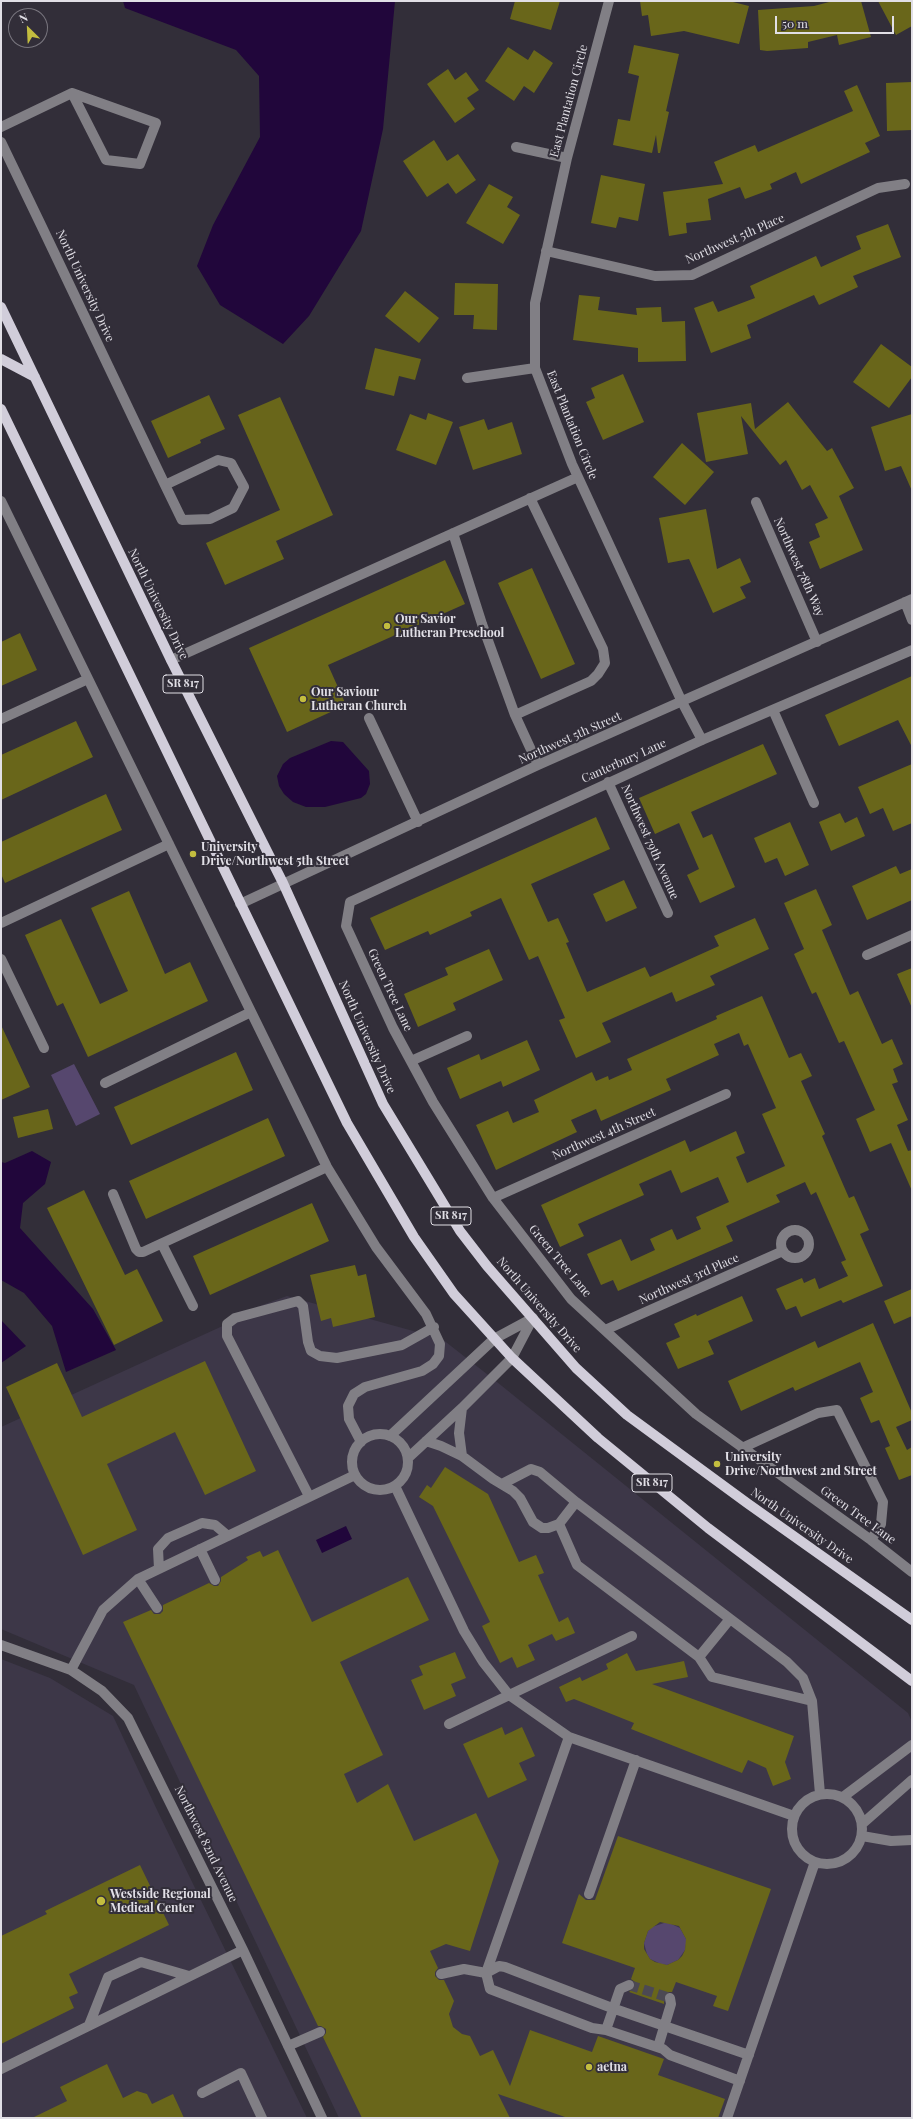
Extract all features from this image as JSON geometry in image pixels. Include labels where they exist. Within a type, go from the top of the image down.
[{"type":"main road","name":"North University Drive","points":[[1,307],[171,660],[283,883],[383,1104],[460,1231],[488,1266],[576,1368],[627,1415],[746,1503],[912,1620]]},
{"type":"main road","points":[[1,359],[35,377]]},
{"type":"main road","name":"SR 817","points":[[1,409],[350,1129],[414,1237],[454,1294],[512,1358],[598,1438],[708,1528],[912,1681]]},
{"type":"street","name":"East Plantation Circle","points":[[609,1],[567,158],[535,303],[535,368],[578,477],[682,702],[702,740]]},
{"type":"street","points":[[1,127],[72,93],[156,123],[140,164],[106,160],[72,93]]},
{"type":"street","name":"North University Drive","points":[[1,142],[164,485],[182,520],[210,519],[233,508],[244,487],[231,463],[218,460],[164,485]]},
{"type":"street","points":[[516,147],[567,158]]},
{"type":"street","name":"Northwest 5th Place","points":[[546,251],[655,276],[692,274],[878,188],[905,184]]},
{"type":"street","points":[[467,378],[535,368]]},
{"type":"street","points":[[171,660],[578,477]]},
{"type":"street","points":[[515,715],[591,682],[605,663],[603,649],[530,498]]},
{"type":"street","points":[[1,501],[327,1167],[376,1247],[434,1327],[440,1344],[439,1356],[433,1364],[412,1374],[365,1387],[354,1394],[348,1406],[348,1419],[361,1442]]},
{"type":"street","name":"Northwest 78th Way","points":[[756,502],[818,642]]},
{"type":"street","points":[[453,533],[482,624],[515,715],[538,765]]},
{"type":"street","points":[[908,601],[912,620]]},
{"type":"street","name":"Northwest 5th Street","points":[[240,904],[538,765],[908,601]]},
{"type":"street","name":"Canterbury Lane","points":[[350,902],[608,782],[912,650]]},
{"type":"street","points":[[1,719],[88,679]]},
{"type":"street","points":[[773,710],[814,803]]},
{"type":"street","points":[[369,718],[418,822]]},
{"type":"street","name":"Northwest 79th Avenue","points":[[608,782],[668,913]]},
{"type":"street","points":[[1,922],[169,844]]},
{"type":"street","name":"Green Tree Lane","points":[[350,902],[346,926],[432,1102],[493,1198],[571,1299],[696,1414],[871,1540],[912,1572]]},
{"type":"street","points":[[867,955],[912,936]]},
{"type":"street","points":[[1,959],[44,1048]]},
{"type":"street","points":[[105,1083],[251,1012]]},
{"type":"street","points":[[411,1061],[467,1036]]},
{"type":"street","name":"Northwest 4th Street","points":[[493,1198],[726,1094]]},
{"type":"street","points":[[113,1194],[139,1252],[162,1244],[327,1167]]},
{"type":"street","points":[[162,1244],[193,1306]]},
{"type":"street","name":"Northwest 3rd Place","points":[[605,1330],[783,1251]]},
{"type":"street","points":[[309,1496],[227,1336],[228,1324],[235,1318],[298,1301],[303,1306],[308,1342],[312,1351],[320,1356],[337,1358],[402,1345],[434,1327]]},
{"type":"street","points":[[390,1436],[494,1339],[533,1318]]},
{"type":"street","points":[[408,1458],[462,1408],[512,1358],[533,1318]]},
{"type":"street","points":[[462,1408],[459,1433],[462,1456]]},
{"type":"street","points":[[742,1448],[818,1413],[837,1410],[883,1502],[881,1524],[871,1540]]},
{"type":"street","points":[[375,1435],[390,1436],[402,1444],[408,1458],[406,1474],[395,1486],[388,1489],[373,1489],[360,1481],[355,1475],[352,1457],[361,1442],[375,1435]]},
{"type":"street","points":[[426,1441],[462,1456],[513,1491],[520,1498],[533,1522],[537,1526],[548,1528],[559,1524],[576,1502]]},
{"type":"street","points":[[502,1484],[531,1469],[540,1472],[576,1502],[786,1662],[803,1678],[812,1701],[820,1794]]},
{"type":"street","points":[[71,1670],[103,1610],[138,1579],[355,1475]]},
{"type":"street","points":[[395,1486],[464,1631],[483,1662],[509,1695],[569,1737],[794,1816]]},
{"type":"street","points":[[159,1569],[158,1549],[168,1538],[202,1523],[215,1524],[228,1536]]},
{"type":"street","points":[[559,1524],[577,1565],[699,1657],[712,1677],[812,1701]]},
{"type":"street","points":[[200,1549],[215,1580]]},
{"type":"street","points":[[138,1579],[156,1608]]},
{"type":"street","points":[[699,1657],[730,1619]]},
{"type":"street","points":[[449,1724],[632,1636]]},
{"type":"street","name":"Northwest 82nd Avenue","points":[[1,1645],[71,1670],[102,1691],[128,1718],[243,1950],[322,2118]]},
{"type":"street","points":[[569,1737],[486,1973],[490,1989],[592,2028],[606,2030],[658,2047],[670,2055],[740,2081]]},
{"type":"street","points":[[843,1797],[912,1745]]},
{"type":"street","points":[[589,1894],[636,1760]]},
{"type":"street","points":[[862,1824],[912,1780]]},
{"type":"street","points":[[820,1794],[832,1794],[843,1797],[856,1808],[862,1824],[862,1836],[855,1851],[848,1857],[832,1864],[815,1862],[805,1857],[797,1849],[792,1833],[794,1816],[800,1806],[809,1798],[820,1794]]},
{"type":"street","points":[[862,1836],[891,1841],[912,1840]]},
{"type":"street","points":[[727,2118],[815,1862]]},
{"type":"street","points":[[1,2069],[243,1950]]},
{"type":"street","points":[[89,2025],[108,1977],[141,1962],[189,1976]]},
{"type":"street","points":[[441,1974],[464,1969],[486,1973],[499,1966],[505,1967],[612,2008],[749,2055]]},
{"type":"street","points":[[606,2030],[612,2008],[620,1989],[629,1985]]},
{"type":"street","points":[[658,2047],[671,2004],[670,1998]]},
{"type":"street","points":[[288,2046],[320,2032]]},
{"type":"street","points":[[202,2093],[241,2074],[262,2118]]},
{"type":"shaded area","points":[[123,1],[395,1],[383,129],[361,231],[309,316],[283,344],[220,305],[197,266],[213,225],[260,137],[259,76],[236,50],[125,8]]},
{"type":"shaded area","points":[[331,741],[343,742],[369,771],[370,784],[366,794],[361,798],[325,807],[306,807],[293,802],[284,794],[279,786],[277,776],[283,764],[290,758]]},
{"type":"shaded area","points":[[74,1064],[100,1114],[76,1126],[51,1075]]},
{"type":"shaded area","points":[[32,1151],[51,1162],[45,1184],[23,1203],[20,1228],[93,1309],[116,1350],[66,1372],[52,1326],[24,1293],[1,1280],[1,1162],[5,1163]]},
{"type":"shaded area","points":[[287,1296],[442,1339],[908,1713],[912,1722],[912,2118],[339,2118],[134,1685],[1,1629],[1,1427],[227,1324],[254,1308]]},
{"type":"shaded area","points":[[1,1320],[26,1346],[1,1363]]},
{"type":"shaded area","points":[[346,1526],[352,1539],[322,1553],[316,1540]]},
{"type":"shaded area","name":"Westside Regional Medical Center","points":[[1,1659],[50,1678],[113,1716],[307,2118],[1,2118]]},
{"type":"shaded area","points":[[667,1922],[680,1928],[686,1939],[686,1944],[685,1950],[678,1960],[667,1965],[650,1959],[644,1943],[648,1931],[652,1927]]},
{"type":"building","points":[[515,1],[560,1],[551,30],[510,19]]},
{"type":"building","points":[[640,1],[729,1],[749,6],[739,44],[684,31],[651,36],[648,15],[642,16]]},
{"type":"building","points":[[833,1],[861,1],[871,37],[839,45],[837,35],[808,42],[808,48],[767,51],[760,50],[758,10],[814,6]]},
{"type":"building","points":[[878,1],[912,1],[912,26],[896,35]]},
{"type":"building","points":[[634,45],[679,54],[666,111],[669,112],[660,153],[658,153],[656,135],[652,153],[613,145],[618,119],[630,121],[639,76],[628,73]]},
{"type":"building","points":[[508,47],[528,60],[534,50],[553,63],[534,93],[524,86],[514,101],[485,81]]},
{"type":"building","points":[[448,69],[455,80],[466,72],[479,90],[467,98],[475,109],[455,123],[427,84]]},
{"type":"building","points":[[912,82],[912,130],[887,131],[886,83]]},
{"type":"building","points":[[857,85],[880,136],[865,143],[870,152],[801,184],[796,172],[770,184],[772,189],[745,199],[740,187],[708,199],[711,220],[686,223],[687,233],[669,236],[663,192],[723,184],[714,162],[755,145],[758,152],[853,111],[844,91]]},
{"type":"building","points":[[434,140],[447,161],[458,154],[476,180],[456,194],[448,183],[427,197],[403,161]]},
{"type":"building","points":[[601,175],[645,184],[638,221],[619,217],[616,228],[591,223]]},
{"type":"building","points":[[489,184],[513,197],[507,207],[520,215],[503,244],[466,223]]},
{"type":"building","points":[[888,224],[901,257],[853,276],[858,287],[819,305],[814,295],[747,325],[751,338],[711,353],[694,308],[713,301],[718,312],[755,298],[750,286],[816,256],[821,267],[861,249],[856,236]]},
{"type":"building","points":[[455,283],[498,284],[497,330],[473,329],[474,315],[454,315]]},
{"type":"building","points":[[405,291],[439,318],[419,343],[385,316]]},
{"type":"building","points":[[579,295],[600,297],[598,310],[637,315],[636,308],[661,307],[662,322],[685,321],[686,361],[638,362],[638,348],[573,340]]},
{"type":"building","points":[[881,344],[912,367],[912,377],[889,408],[853,382]]},
{"type":"building","points":[[375,348],[421,359],[415,380],[399,376],[394,396],[365,389]]},
{"type":"building","points":[[623,374],[644,422],[603,440],[586,402],[595,398],[591,388]]},
{"type":"building","points":[[209,395],[225,429],[200,440],[201,443],[168,458],[151,421]]},
{"type":"building","points":[[280,397],[333,515],[276,541],[284,559],[225,585],[206,543],[280,510],[238,415]]},
{"type":"building","points":[[788,402],[827,451],[832,448],[854,488],[839,496],[863,550],[820,569],[809,542],[820,537],[815,524],[828,518],[810,485],[802,490],[786,460],[780,465],[741,416],[748,454],[706,462],[697,413],[751,403],[755,429]]},
{"type":"building","points":[[428,413],[453,422],[436,465],[396,450],[410,414],[426,420]]},
{"type":"building","points":[[912,414],[912,491],[901,466],[885,471],[871,427]]},
{"type":"building","points":[[484,419],[488,430],[512,422],[522,454],[473,470],[459,427]]},
{"type":"building","points":[[682,443],[714,472],[685,505],[653,477]]},
{"type":"building","points":[[706,509],[717,569],[740,558],[751,582],[740,587],[746,598],[713,613],[689,559],[668,563],[659,518]]},
{"type":"building","points":[[445,560],[465,604],[328,665],[346,705],[287,732],[249,648]]},
{"type":"building","points":[[532,568],[575,664],[541,679],[498,583]]},
{"type":"building","points":[[20,633],[37,670],[1,686],[1,642]]},
{"type":"building","points":[[912,676],[912,747],[898,720],[839,746],[825,715]]},
{"type":"building","points":[[76,721],[93,757],[1,800],[1,755]]},
{"type":"building","points":[[763,744],[777,774],[691,812],[703,838],[712,834],[735,887],[700,903],[687,875],[699,869],[679,823],[655,834],[639,798]]},
{"type":"building","points":[[912,764],[912,823],[893,831],[883,808],[870,814],[858,787]]},
{"type":"building","points":[[106,794],[122,830],[5,883],[1,874],[1,842]]},
{"type":"building","points":[[840,813],[845,823],[857,817],[865,836],[831,851],[819,822]]},
{"type":"building","points":[[596,817],[610,849],[531,884],[548,922],[558,918],[569,942],[566,943],[587,992],[645,967],[650,977],[719,946],[714,936],[755,918],[769,949],[710,976],[715,985],[676,1002],[672,992],[602,1023],[611,1042],[576,1058],[559,1020],[565,1018],[538,956],[529,960],[501,898],[470,912],[472,916],[430,935],[428,931],[385,950],[370,918]]},
{"type":"building","points":[[790,822],[809,865],[785,876],[777,858],[765,863],[754,838]]},
{"type":"building","points":[[896,866],[900,874],[912,869],[912,900],[867,920],[852,886]]},
{"type":"building","points":[[624,880],[637,908],[606,922],[593,894]]},
{"type":"building","points":[[816,889],[832,925],[822,930],[850,995],[858,991],[882,1044],[892,1039],[903,1064],[893,1069],[898,1082],[892,1084],[908,1120],[897,1125],[908,1151],[912,1150],[912,1191],[891,1143],[870,1152],[856,1119],[875,1110],[844,1041],[839,1043],[816,992],[812,994],[794,954],[804,949],[784,903]]},
{"type":"building","points":[[129,891],[165,974],[190,962],[208,1001],[88,1057],[63,1003],[57,1006],[25,935],[61,919],[100,1004],[128,991],[91,908]]},
{"type":"building","points":[[489,949],[503,980],[453,1003],[456,1010],[418,1027],[404,994],[448,975],[445,968]]},
{"type":"building","points":[[912,968],[912,1008],[897,974]]},
{"type":"building","points":[[762,996],[789,1058],[801,1053],[812,1076],[801,1081],[825,1134],[822,1136],[849,1198],[854,1196],[869,1230],[860,1234],[883,1286],[843,1303],[841,1300],[801,1317],[796,1306],[786,1310],[776,1289],[802,1278],[804,1283],[815,1278],[819,1289],[848,1276],[841,1262],[846,1260],[816,1192],[811,1195],[805,1182],[776,1195],[780,1202],[726,1226],[733,1241],[618,1291],[613,1280],[601,1285],[587,1254],[621,1239],[631,1261],[655,1250],[650,1239],[672,1229],[677,1240],[701,1229],[696,1217],[729,1202],[718,1177],[681,1193],[671,1170],[639,1184],[644,1195],[578,1224],[584,1236],[560,1247],[541,1205],[685,1140],[690,1152],[736,1131],[745,1153],[736,1157],[747,1183],[785,1166],[762,1114],[776,1108],[748,1044],[744,1046],[739,1033],[714,1044],[719,1055],[666,1079],[671,1090],[601,1121],[596,1109],[571,1120],[577,1132],[496,1170],[476,1125],[508,1111],[513,1123],[539,1112],[534,1100],[592,1072],[596,1081],[608,1076],[609,1080],[632,1070],[627,1059],[717,1019],[716,1016]]},
{"type":"building","points":[[1,1025],[30,1087],[1,1100]]},
{"type":"building","points":[[527,1040],[540,1070],[503,1087],[501,1081],[460,1099],[447,1068],[479,1054],[481,1060]]},
{"type":"building","points":[[236,1052],[253,1090],[131,1145],[114,1107]]},
{"type":"building","points":[[48,1109],[53,1129],[18,1138],[13,1117]]},
{"type":"building","points":[[268,1118],[285,1156],[146,1219],[129,1181]]},
{"type":"building","points":[[84,1190],[125,1275],[137,1269],[163,1321],[114,1345],[47,1208]]},
{"type":"building","points":[[312,1203],[329,1241],[210,1295],[193,1256]]},
{"type":"building","points":[[355,1265],[358,1276],[366,1274],[375,1317],[333,1327],[331,1318],[321,1321],[310,1275]]},
{"type":"building","points":[[912,1289],[912,1316],[894,1324],[884,1301]]},
{"type":"building","points":[[742,1296],[753,1321],[708,1341],[714,1354],[678,1369],[666,1343],[680,1337],[674,1324],[696,1314],[697,1316]]},
{"type":"building","points":[[873,1323],[912,1413],[912,1420],[896,1427],[907,1450],[912,1447],[912,1475],[899,1480],[885,1448],[890,1446],[879,1420],[871,1423],[860,1398],[873,1392],[860,1362],[795,1391],[793,1387],[741,1411],[728,1381],[815,1341],[818,1348]]},
{"type":"building","points":[[205,1361],[256,1471],[205,1495],[175,1432],[107,1464],[137,1530],[83,1555],[6,1387],[57,1363],[82,1417]]},
{"type":"building","points":[[445,1467],[488,1494],[519,1562],[536,1555],[544,1573],[538,1575],[559,1622],[568,1617],[575,1633],[556,1641],[552,1634],[528,1645],[535,1660],[517,1668],[512,1657],[500,1663],[482,1626],[490,1622],[433,1506],[419,1497],[427,1485],[431,1488]]},
{"type":"building","points":[[278,1550],[312,1622],[408,1577],[429,1620],[340,1662],[383,1755],[344,1774],[357,1803],[388,1784],[414,1841],[476,1813],[499,1861],[470,1951],[446,1944],[430,1951],[438,1968],[435,1972],[435,1976],[439,1980],[444,1980],[454,2001],[449,2014],[453,2027],[462,2034],[470,2036],[480,2056],[493,2050],[510,2086],[530,2030],[592,2052],[598,2036],[664,2059],[658,2075],[725,2099],[718,2118],[568,2118],[498,2094],[510,2118],[362,2118],[323,2037],[326,2033],[326,2029],[318,2026],[123,1622],[151,1610],[154,1614],[160,1614],[163,1611],[163,1605],[209,1583],[214,1586],[218,1586],[221,1581],[221,1577],[248,1560],[246,1557],[260,1551],[263,1557]]},
{"type":"building","points":[[455,1652],[466,1678],[451,1684],[456,1696],[424,1710],[411,1680],[423,1675],[419,1666]]},
{"type":"building","points":[[627,1653],[636,1671],[684,1661],[688,1677],[652,1684],[794,1736],[785,1762],[791,1779],[773,1786],[766,1768],[748,1760],[742,1773],[631,1729],[634,1723],[574,1699],[566,1702],[559,1687],[580,1677],[582,1681],[608,1669],[606,1664]]},
{"type":"building","points":[[502,1727],[505,1735],[522,1727],[535,1756],[519,1763],[527,1780],[488,1798],[463,1744]]},
{"type":"building","points":[[618,1836],[771,1889],[728,2011],[713,2006],[717,1996],[676,1982],[672,1992],[664,1995],[664,2004],[629,1992],[635,1986],[635,1982],[631,1979],[635,1968],[562,1943],[579,1894],[586,1900],[595,1900]],"holes":[[[660,1922],[679,1926],[686,1939],[685,1950],[682,1956],[678,1960],[667,1965],[650,1959],[644,1949],[644,1943],[648,1931]]]},
{"type":"building","points":[[140,1865],[169,1925],[69,1974],[78,1993],[69,1997],[74,2008],[1,2044],[1,1936],[47,1914],[45,1911]]},
{"type":"building","points":[[107,2064],[123,2098],[137,2091],[147,2094],[152,2104],[173,2094],[184,2118],[32,2118],[67,2101],[60,2087]]},
{"type":"tunnel","points":[[629,1985],[670,1998]]},
{"type":"place","name":"Our Savior Lutheran Preschool","points":[[387,626]]},
{"type":"place","name":"Our Saviour Lutheran Church","points":[[303,699]]},
{"type":"place","name":"University Drive/Northwest 5th Street","points":[[193,854]]},
{"type":"place","name":"University Drive/Northwest 2nd Street","points":[[717,1464]]},
{"type":"place","name":"Westside Regional Medical Center","points":[[101,1901]]},
{"type":"place","name":"aetna","points":[[589,2067]]}]
